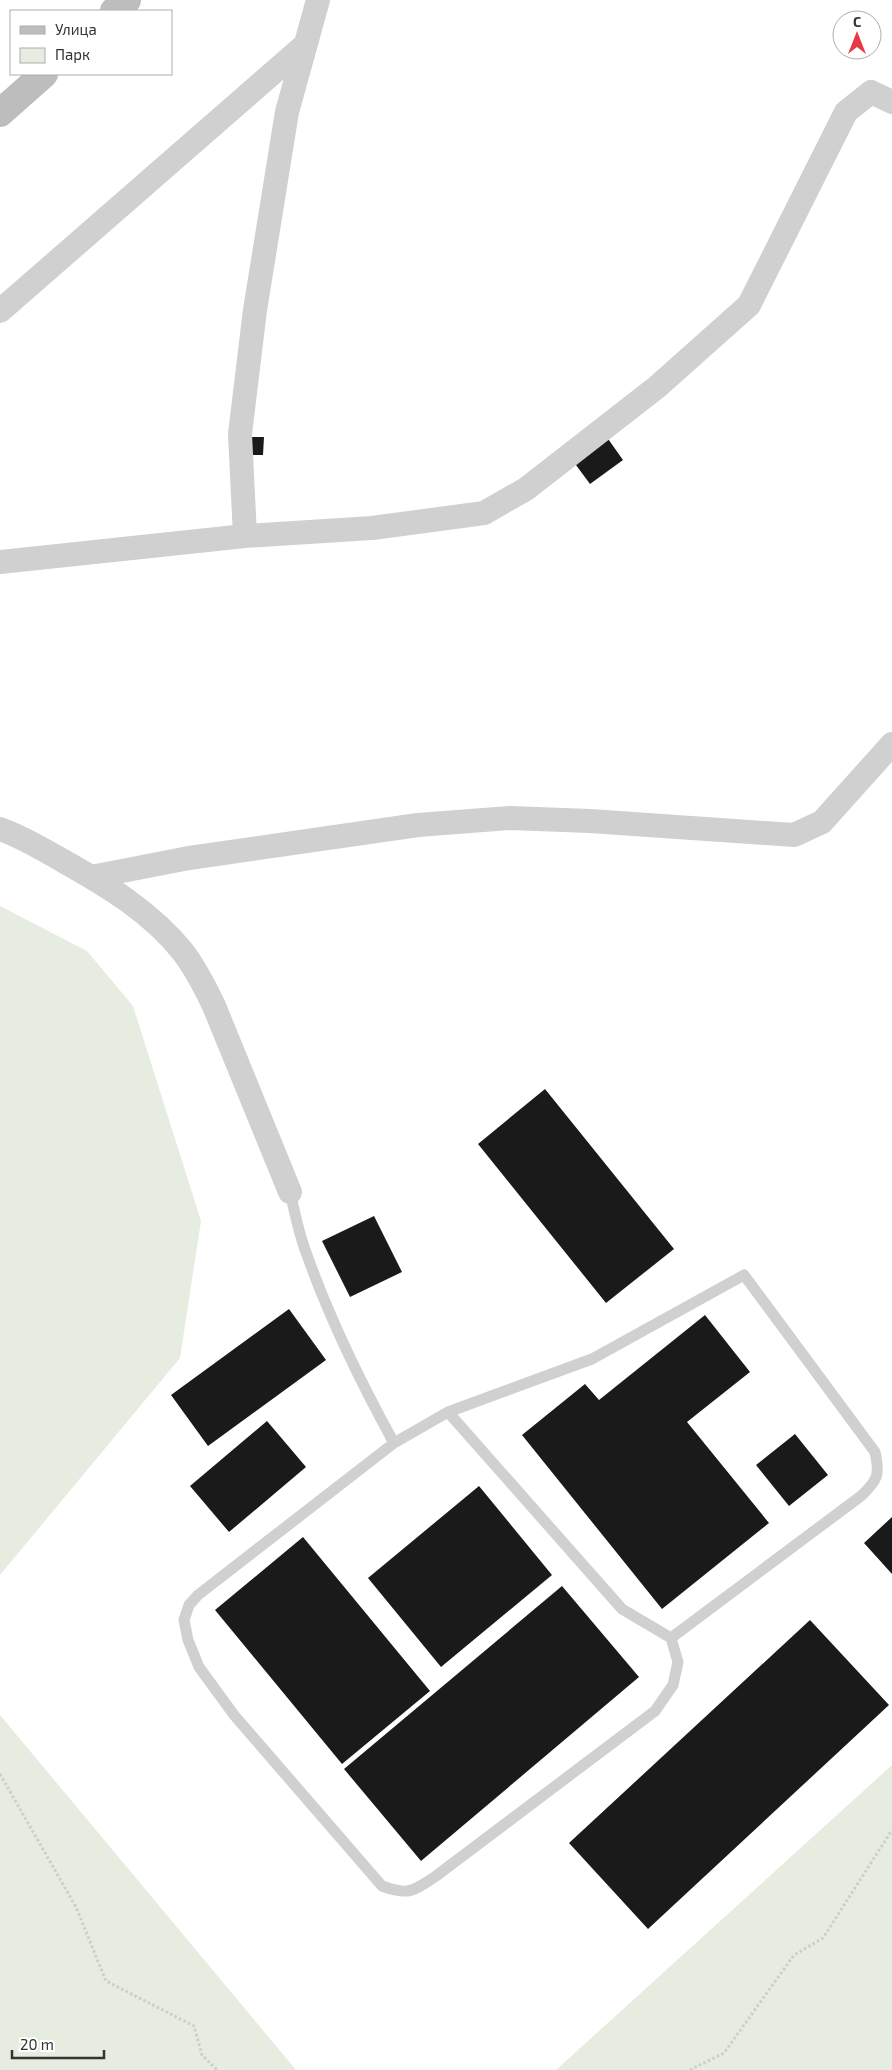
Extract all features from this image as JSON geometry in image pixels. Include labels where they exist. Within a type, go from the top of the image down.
[{"type":"main road","points":[[115,10],[127,0]]},
{"type":"main road","points":[[0,113],[43,75]]},
{"type":"street","points":[[245,536],[240,434],[255,310],[287,112],[318,0]]},
{"type":"street","points":[[0,311],[306,44]]},
{"type":"street","points":[[0,562],[245,536],[372,528],[484,513],[526,489],[657,387],[749,305],[846,112],[871,92],[892,102]]},
{"type":"street","points":[[91,877],[189,858],[418,824],[510,818],[590,821],[794,835],[822,822],[892,744]]},
{"type":"street","points":[[0,829],[25,839],[91,877],[148,916],[167,933],[184,954],[200,977],[214,1006],[290,1192]]},
{"type":"lane","points":[[290,1192],[306,1254],[325,1300],[365,1390],[394,1443]]},
{"type":"lane","points":[[448,1412],[622,1609],[671,1638],[678,1662],[673,1685],[655,1710],[436,1876],[414,1890],[398,1892],[382,1886],[234,1715],[199,1667],[188,1640],[184,1620],[189,1605],[198,1595],[394,1443],[448,1412],[592,1359],[744,1275],[876,1452],[879,1470],[874,1483],[861,1496],[671,1638]]},
{"type":"path","points":[[0,1774],[76,1907],[106,1981],[194,2026],[202,2055],[217,2070]]},
{"type":"path","points":[[690,2070],[724,2053],[794,1955],[823,1938],[892,1830]]},
{"type":"green space","points":[[0,906],[87,951],[133,1006],[201,1221],[180,1358],[0,1575]]},
{"type":"green space","points":[[0,1715],[296,2070],[0,2070]]},
{"type":"green space","points":[[892,1765],[892,2070],[556,2070]]},
{"type":"building","points":[[606,436],[623,460],[590,484],[573,461]]},
{"type":"building","points":[[248,437],[264,437],[263,455],[247,455]]},
{"type":"building","points":[[545,1089],[674,1249],[606,1303],[478,1144]]},
{"type":"building","points":[[374,1216],[402,1272],[350,1297],[322,1241]]},
{"type":"building","points":[[289,1309],[326,1360],[208,1446],[171,1395]]},
{"type":"building","points":[[705,1315],[750,1372],[687,1422],[769,1523],[662,1609],[522,1435],[585,1384],[599,1400]]},
{"type":"building","points":[[267,1421],[306,1467],[229,1532],[190,1486]]},
{"type":"building","points":[[795,1434],[828,1475],[789,1506],[756,1465]]},
{"type":"building","points":[[479,1486],[552,1575],[441,1667],[368,1578]]},
{"type":"building","points":[[892,1517],[892,1574],[864,1543]]},
{"type":"building","points":[[303,1537],[430,1691],[342,1764],[215,1610]]},
{"type":"building","points":[[562,1586],[639,1677],[421,1861],[344,1769]]},
{"type":"building","points":[[810,1620],[889,1705],[648,1929],[569,1843]]}]
